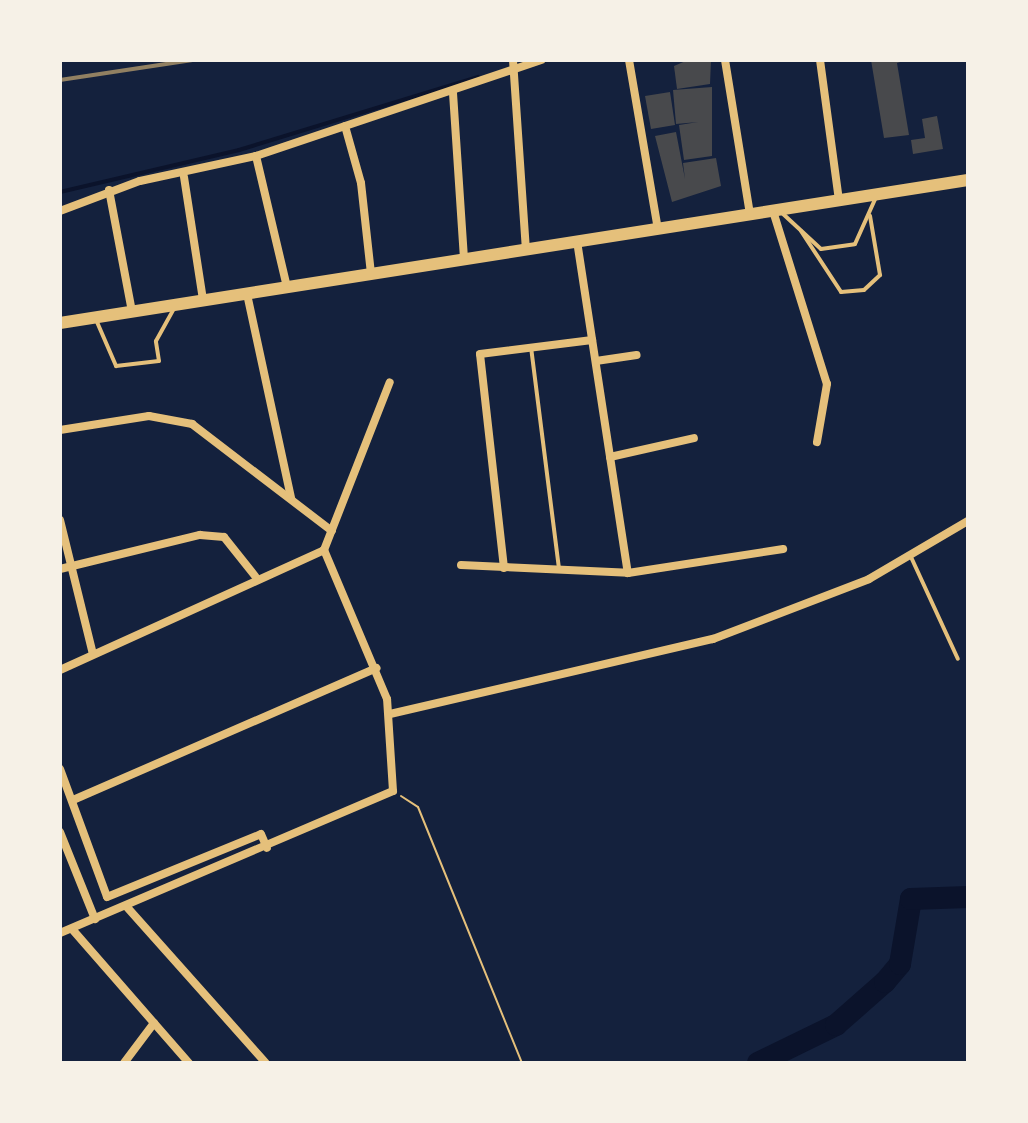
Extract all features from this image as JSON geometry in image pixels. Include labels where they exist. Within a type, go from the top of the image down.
[{"type":"main road","points":[[60,323],[968,180]]},
{"type":"street","points":[[513,60],[526,250]]},
{"type":"street","points":[[60,211],[109,190],[184,177],[256,156],[453,93],[541,60]]},
{"type":"street","points":[[629,60],[658,229]]},
{"type":"street","points":[[725,60],[750,214]]},
{"type":"street","points":[[820,60],[839,200]]},
{"type":"street","points":[[453,93],[464,259]]},
{"type":"street","points":[[345,126],[361,183],[371,274]]},
{"type":"street","points":[[256,156],[287,287]]},
{"type":"street","points":[[184,177],[203,300]]},
{"type":"street","points":[[109,190],[132,312]]},
{"type":"street","points":[[776,210],[827,384],[817,442]]},
{"type":"street","points":[[577,241],[628,573]]},
{"type":"street","points":[[247,294],[291,499]]},
{"type":"street","points":[[504,568],[477,361],[486,350],[592,340]]},
{"type":"street","points":[[596,361],[637,355]]},
{"type":"street","points":[[60,670],[255,576],[324,550],[390,382]]},
{"type":"street","points":[[60,430],[173,418],[332,531]]},
{"type":"street","points":[[610,457],[694,438]]},
{"type":"street","points":[[60,520],[93,654]]},
{"type":"street","points":[[390,714],[713,639],[911,557],[968,521]]},
{"type":"street","points":[[60,569],[200,535],[224,537],[255,576]]},
{"type":"street","points":[[461,565],[628,573],[783,549]]},
{"type":"street","points":[[60,933],[267,848],[393,791],[390,714],[376,668],[324,550]]},
{"type":"street","points":[[73,800],[376,668]]},
{"type":"street","points":[[60,769],[107,897],[261,834],[267,848]]},
{"type":"street","points":[[60,832],[95,919]]},
{"type":"street","points":[[126,906],[266,1063]]},
{"type":"street","points":[[72,929],[189,1063]]},
{"type":"street","points":[[124,1063],[154,1023]]},
{"type":"lane","points":[[776,210],[821,249],[855,244],[870,216],[877,194]]},
{"type":"lane","points":[[801,231],[841,292],[864,290],[880,275],[870,216]]},
{"type":"lane","points":[[96,317],[116,366],[159,361],[156,341],[176,305]]},
{"type":"lane","points":[[531,346],[559,571]]},
{"type":"lane","points":[[911,557],[958,659]]},
{"type":"path","points":[[393,791],[418,807],[522,1063]]},
{"type":"building","points":[[688,60],[711,60],[710,84],[677,89],[674,66]]},
{"type":"building","points":[[871,60],[907,60],[897,63],[909,135],[884,138]]},
{"type":"building","points":[[712,87],[712,156],[684,160],[679,125],[698,122],[676,124],[673,90]]},
{"type":"building","points":[[670,92],[675,125],[651,129],[645,96]]},
{"type":"building","points":[[937,116],[943,149],[913,154],[911,140],[925,138],[922,119]]},
{"type":"building","points":[[676,132],[685,179],[683,163],[716,158],[721,186],[672,202],[655,136]]},
{"type":"waterway","points":[[60,192],[239,150],[478,77]]},
{"type":"waterway","points":[[758,1063],[836,1025],[885,982],[900,964],[911,899],[968,897]]},
{"type":"railway","points":[[60,80],[192,60]]}]
